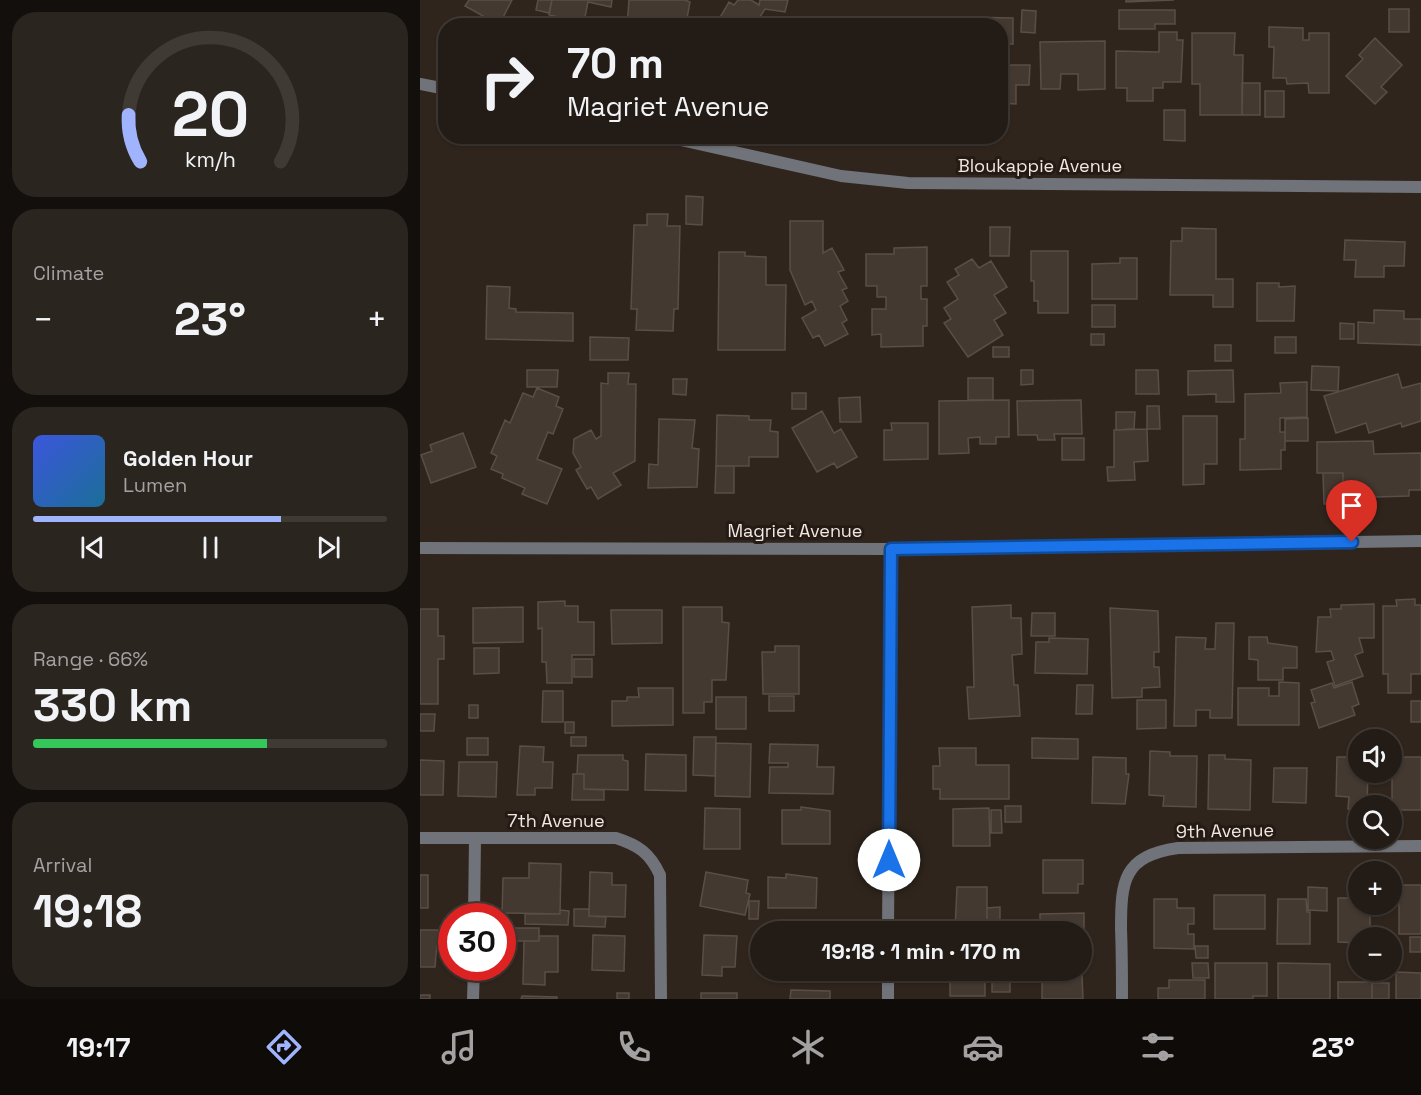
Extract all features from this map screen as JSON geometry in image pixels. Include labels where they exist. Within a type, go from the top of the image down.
[{"type":"street","points":[[420,84],[438,87]]},
{"type":"street","name":"Bloukappie Avenue","points":[[699,144],[841,176],[908,183],[1421,187]]},
{"type":"street","name":"Magriet Avenue","points":[[420,548],[891,549],[1421,541]]},
{"type":"street","points":[[888,921],[891,549]]},
{"type":"street","name":"7th Avenue","points":[[420,838],[616,838],[636,845],[653,859],[660,875],[661,999]]},
{"type":"street","points":[[474,903],[475,839]]},
{"type":"street","name":"9th Avenue","points":[[1122,999],[1121,891],[1129,873],[1141,860],[1159,851],[1178,848],[1421,846]]},
{"type":"street","points":[[473,999],[474,981]]},
{"type":"street","points":[[888,981],[888,999]]},
{"type":"building","points":[[469,0],[512,0],[503,18],[486,18],[465,6]]},
{"type":"building","points":[[538,0],[552,0],[549,13],[536,10]]},
{"type":"building","points":[[552,0],[612,0],[611,7],[588,2],[585,18],[549,15]]},
{"type":"building","points":[[629,0],[685,0],[690,2],[687,18],[628,18]]},
{"type":"building","points":[[738,0],[751,0],[759,5],[760,0],[788,0],[785,12],[765,9],[759,18],[720,18],[729,2],[734,5]]},
{"type":"building","points":[[1126,0],[1174,0],[1126,2]]},
{"type":"building","points":[[1389,9],[1409,9],[1409,32],[1389,32]]},
{"type":"building","points":[[1022,10],[1036,11],[1035,33],[1021,32]]},
{"type":"building","points":[[1119,10],[1175,10],[1175,24],[1155,24],[1155,29],[1119,29]]},
{"type":"building","points":[[965,17],[1013,18],[1013,44],[1008,44],[1008,18]]},
{"type":"building","points":[[1269,27],[1303,28],[1303,40],[1309,40],[1309,33],[1329,33],[1329,93],[1309,93],[1308,83],[1287,84],[1286,78],[1273,78],[1274,47],[1269,47]]},
{"type":"building","points":[[1159,32],[1177,32],[1177,40],[1183,40],[1181,82],[1163,82],[1163,88],[1153,88],[1153,101],[1127,101],[1127,88],[1116,88],[1116,51],[1159,52]]},
{"type":"building","points":[[1192,33],[1235,33],[1234,55],[1243,55],[1242,115],[1200,115],[1200,84],[1192,84]]},
{"type":"building","points":[[1375,38],[1402,65],[1381,87],[1387,92],[1375,104],[1346,76],[1363,59],[1359,55]]},
{"type":"building","points":[[1105,41],[1105,89],[1078,90],[1078,74],[1061,74],[1060,89],[1041,89],[1040,42]]},
{"type":"building","points":[[1008,65],[1030,65],[1029,85],[1016,85],[1016,104],[1008,104]]},
{"type":"building","points":[[1242,83],[1260,83],[1260,115],[1242,115]]},
{"type":"building","points":[[1265,91],[1284,91],[1284,117],[1265,117]]},
{"type":"building","points":[[1164,110],[1185,110],[1185,141],[1164,140]]},
{"type":"building","points":[[686,196],[703,197],[702,225],[686,224]]},
{"type":"building","points":[[647,214],[668,214],[667,226],[680,226],[678,309],[674,309],[673,331],[636,330],[637,309],[631,309],[634,225],[647,225]]},
{"type":"building","points":[[790,221],[823,221],[823,253],[832,248],[844,270],[838,272],[847,288],[842,290],[848,301],[840,306],[847,320],[842,323],[848,334],[825,346],[819,335],[813,338],[802,318],[816,310],[812,301],[805,305],[790,270]]},
{"type":"building","points":[[990,227],[1010,227],[1009,256],[990,256]]},
{"type":"building","points":[[1182,228],[1216,229],[1216,279],[1233,279],[1233,307],[1213,307],[1213,295],[1170,295],[1171,241],[1182,241]]},
{"type":"building","points":[[1345,240],[1405,242],[1404,266],[1384,266],[1384,277],[1355,277],[1356,260],[1344,260]]},
{"type":"building","points":[[927,247],[927,286],[921,286],[921,299],[927,299],[927,326],[923,326],[923,346],[881,347],[881,334],[872,335],[872,309],[886,309],[886,297],[877,297],[877,286],[866,286],[866,254],[894,254],[894,248]]},
{"type":"building","points":[[1031,251],[1068,251],[1068,313],[1038,313],[1038,301],[1034,301],[1034,281],[1031,281]]},
{"type":"building","points":[[719,252],[745,252],[745,256],[766,257],[766,285],[786,285],[785,350],[718,350]]},
{"type":"building","points":[[1120,258],[1137,258],[1137,299],[1092,299],[1092,264],[1120,263]]},
{"type":"building","points":[[972,259],[979,268],[991,261],[1007,287],[994,295],[1006,313],[994,320],[1003,335],[968,357],[944,323],[951,319],[944,308],[958,299],[947,282],[959,275],[955,269]]},
{"type":"building","points":[[1257,283],[1279,283],[1279,287],[1295,286],[1294,321],[1257,321]]},
{"type":"building","points":[[487,286],[510,287],[509,308],[516,309],[516,312],[573,313],[573,341],[486,339]]},
{"type":"building","points":[[1092,305],[1115,305],[1115,327],[1092,327]]},
{"type":"building","points":[[1374,310],[1404,311],[1404,319],[1421,319],[1421,345],[1358,343],[1358,322],[1374,323]]},
{"type":"building","points":[[1340,323],[1354,324],[1354,339],[1340,339]]},
{"type":"building","points":[[1091,334],[1104,334],[1104,345],[1091,345]]},
{"type":"building","points":[[590,337],[629,338],[628,360],[590,360]]},
{"type":"building","points":[[1275,337],[1296,337],[1296,353],[1275,353]]},
{"type":"building","points":[[1215,345],[1231,345],[1231,361],[1215,361]]},
{"type":"building","points":[[993,347],[1009,347],[1009,357],[993,357]]},
{"type":"building","points":[[1312,366],[1339,367],[1338,391],[1311,390]]},
{"type":"building","points":[[527,370],[558,370],[557,387],[527,387]]},
{"type":"building","points":[[1021,370],[1033,370],[1033,384],[1021,385]]},
{"type":"building","points":[[1136,370],[1158,370],[1159,394],[1136,394]]},
{"type":"building","points":[[1233,370],[1234,402],[1216,402],[1216,394],[1188,395],[1188,371]]},
{"type":"building","points":[[608,373],[629,373],[628,384],[636,384],[635,461],[613,473],[621,485],[598,499],[591,487],[587,489],[576,470],[581,467],[573,453],[574,439],[591,430],[596,439],[601,436],[601,383],[608,384]]},
{"type":"building","points":[[1398,374],[1402,388],[1421,383],[1421,421],[1402,427],[1401,423],[1369,433],[1366,423],[1336,433],[1324,396]]},
{"type":"building","points":[[968,378],[993,378],[993,400],[968,400]]},
{"type":"building","points":[[673,379],[687,379],[686,395],[673,394]]},
{"type":"building","points":[[1307,382],[1307,417],[1280,418],[1280,432],[1285,432],[1285,450],[1281,450],[1281,469],[1240,470],[1240,439],[1245,439],[1245,394],[1281,393],[1280,383]]},
{"type":"building","points":[[537,388],[559,397],[556,406],[563,409],[553,434],[548,432],[537,459],[562,469],[547,504],[522,494],[525,488],[502,478],[503,474],[491,469],[497,456],[491,453],[505,420],[510,423],[523,393],[533,397]]},
{"type":"building","points":[[792,393],[806,393],[806,409],[792,409]]},
{"type":"building","points":[[860,397],[861,422],[840,422],[839,398]]},
{"type":"building","points":[[1009,400],[1009,437],[996,437],[996,444],[980,444],[980,437],[968,438],[969,453],[939,454],[939,401]]},
{"type":"building","points":[[1081,400],[1082,434],[1054,434],[1055,440],[1038,440],[1037,435],[1018,435],[1017,401]]},
{"type":"building","points":[[1147,406],[1159,406],[1160,429],[1147,429]]},
{"type":"building","points":[[822,411],[834,433],[841,429],[857,457],[837,468],[834,463],[817,472],[792,428]]},
{"type":"building","points":[[1116,412],[1135,412],[1134,429],[1116,430]]},
{"type":"building","points":[[717,415],[749,416],[749,420],[771,420],[770,431],[778,432],[778,457],[749,457],[749,466],[716,466]]},
{"type":"building","points":[[1183,416],[1217,416],[1217,464],[1204,464],[1204,484],[1183,485]]},
{"type":"building","points":[[1308,418],[1308,441],[1285,441],[1285,419]]},
{"type":"building","points":[[659,419],[695,420],[692,448],[699,449],[697,487],[648,488],[649,464],[658,465]]},
{"type":"building","points":[[891,423],[928,423],[928,459],[884,460],[884,430],[892,430]]},
{"type":"building","points":[[1147,429],[1148,461],[1134,462],[1135,480],[1108,481],[1107,467],[1114,467],[1114,430]]},
{"type":"building","points":[[463,433],[476,467],[431,483],[421,455],[432,451],[430,445]]},
{"type":"building","points":[[1062,438],[1084,438],[1084,460],[1062,460]]},
{"type":"building","points":[[1373,441],[1374,454],[1421,453],[1421,490],[1409,490],[1409,496],[1343,498],[1343,473],[1317,473],[1317,442]]},
{"type":"building","points":[[716,466],[734,466],[734,493],[715,493]]},
{"type":"building","points":[[1323,473],[1343,473],[1343,504],[1324,504]]},
{"type":"building","points":[[1415,599],[1415,605],[1421,605],[1421,674],[1411,674],[1411,693],[1388,693],[1388,674],[1383,674],[1383,606],[1397,606],[1396,600]]},
{"type":"building","points":[[565,601],[565,606],[578,606],[578,622],[594,622],[594,655],[572,655],[572,683],[547,683],[546,662],[542,662],[542,628],[538,629],[538,602]]},
{"type":"building","points":[[1374,604],[1374,638],[1359,638],[1363,652],[1355,655],[1363,676],[1335,686],[1327,662],[1334,660],[1331,651],[1316,652],[1318,617],[1331,617],[1330,609],[1341,609],[1341,605]]},
{"type":"building","points":[[1011,605],[1011,618],[1021,618],[1022,654],[1012,655],[1014,685],[1018,685],[1020,716],[969,719],[967,687],[974,687],[972,607]]},
{"type":"building","points":[[523,607],[523,642],[473,643],[473,608]]},
{"type":"building","points":[[683,607],[722,607],[722,622],[729,623],[726,680],[712,680],[712,702],[704,702],[704,713],[683,713]]},
{"type":"building","points":[[1110,608],[1158,611],[1159,652],[1154,652],[1154,667],[1159,667],[1160,687],[1142,688],[1142,697],[1112,698]]},
{"type":"building","points":[[420,609],[438,609],[438,636],[444,636],[444,659],[438,659],[438,704],[420,704]]},
{"type":"building","points":[[611,610],[662,610],[662,643],[612,644]]},
{"type":"building","points":[[1032,613],[1055,613],[1055,636],[1031,636]]},
{"type":"building","points":[[1216,623],[1234,623],[1232,718],[1210,718],[1210,710],[1196,710],[1196,726],[1174,726],[1176,637],[1206,638],[1205,649],[1215,649]]},
{"type":"building","points":[[1249,637],[1267,637],[1268,643],[1297,647],[1297,668],[1283,668],[1283,680],[1258,680],[1258,660],[1249,659]]},
{"type":"building","points":[[1049,638],[1088,639],[1087,674],[1035,673],[1036,642],[1049,642]]},
{"type":"building","points":[[775,646],[799,646],[799,694],[763,694],[762,652],[775,652]]},
{"type":"building","points":[[474,648],[499,648],[499,673],[474,674]]},
{"type":"building","points":[[574,659],[592,659],[592,677],[574,677]]},
{"type":"building","points":[[1279,682],[1299,683],[1299,725],[1238,725],[1238,688],[1269,688],[1269,696],[1279,696]]},
{"type":"building","points":[[1352,682],[1359,704],[1352,707],[1355,715],[1319,728],[1311,703],[1315,702],[1311,690],[1332,683],[1334,688]]},
{"type":"building","points":[[1077,685],[1093,685],[1092,714],[1076,714]]},
{"type":"building","points":[[638,688],[673,688],[673,725],[612,726],[612,701],[627,701],[627,697],[639,697]]},
{"type":"building","points":[[543,691],[563,691],[563,722],[542,722]]},
{"type":"building","points":[[769,696],[794,696],[794,711],[769,711]]},
{"type":"building","points":[[716,697],[746,697],[746,729],[716,729]]},
{"type":"building","points":[[1137,700],[1166,700],[1166,728],[1137,729]]},
{"type":"building","points":[[1411,701],[1421,701],[1421,722],[1411,722]]},
{"type":"building","points":[[469,705],[478,705],[478,718],[469,718]]},
{"type":"building","points":[[420,714],[435,714],[434,731],[420,731]]},
{"type":"building","points":[[565,722],[574,722],[574,733],[565,733]]},
{"type":"building","points":[[571,737],[586,737],[586,746],[571,746]]},
{"type":"building","points":[[694,737],[716,737],[715,776],[693,775]]},
{"type":"building","points":[[467,738],[488,738],[488,755],[467,755]]},
{"type":"building","points":[[1032,738],[1078,739],[1078,759],[1032,758]]},
{"type":"building","points":[[716,743],[751,744],[750,797],[715,796]]},
{"type":"building","points":[[770,744],[818,745],[817,767],[834,767],[833,794],[769,793],[770,767],[788,767],[788,763],[769,763]]},
{"type":"building","points":[[520,746],[544,747],[543,762],[553,762],[552,788],[535,788],[535,795],[517,795]]},
{"type":"building","points":[[939,748],[976,748],[976,765],[1009,765],[1009,799],[940,799],[940,789],[933,789],[933,766],[940,766]]},
{"type":"building","points":[[1150,751],[1170,752],[1170,756],[1197,756],[1196,807],[1163,806],[1164,796],[1149,795]]},
{"type":"building","points":[[646,754],[686,755],[686,791],[645,790]]},
{"type":"building","points":[[578,755],[623,755],[623,760],[628,761],[628,790],[584,789],[584,774],[577,774]]},
{"type":"building","points":[[1209,755],[1225,755],[1225,759],[1251,760],[1250,810],[1208,809]]},
{"type":"building","points":[[1093,757],[1126,758],[1126,774],[1129,774],[1125,804],[1092,803]]},
{"type":"building","points":[[1337,757],[1348,757],[1348,783],[1368,783],[1367,795],[1336,796]]},
{"type":"building","points":[[1402,757],[1421,757],[1421,810],[1402,810],[1402,795],[1392,795],[1392,783],[1402,783]]},
{"type":"building","points":[[420,760],[444,761],[443,795],[420,795]]},
{"type":"building","points":[[459,762],[497,762],[496,797],[458,796]]},
{"type":"building","points":[[1274,768],[1307,768],[1306,803],[1273,802]]},
{"type":"building","points":[[573,774],[584,774],[584,789],[604,790],[604,800],[572,800]]},
{"type":"building","points":[[1005,806],[1021,806],[1021,822],[1005,822]]},
{"type":"building","points":[[801,807],[830,811],[830,844],[782,844],[782,810],[801,810]]},
{"type":"building","points":[[705,808],[740,809],[740,849],[704,849]]},
{"type":"building","points":[[989,808],[990,846],[953,846],[953,809]]},
{"type":"building","points":[[991,810],[1001,810],[1002,833],[991,833]]},
{"type":"building","points":[[1043,860],[1083,860],[1083,884],[1078,884],[1078,893],[1043,893]]},
{"type":"building","points":[[529,863],[561,864],[560,914],[516,913],[516,903],[502,903],[503,878],[529,878]]},
{"type":"building","points":[[590,872],[612,873],[612,885],[626,885],[625,917],[589,916]]},
{"type":"building","points":[[706,872],[748,880],[746,893],[750,894],[745,915],[700,906]]},
{"type":"building","points":[[786,874],[817,878],[816,908],[768,908],[768,877],[786,878]]},
{"type":"building","points":[[420,875],[428,875],[428,908],[420,908]]},
{"type":"building","points":[[1402,885],[1421,885],[1421,934],[1402,934],[1402,927],[1399,927],[1399,915],[1402,915]]},
{"type":"building","points":[[957,887],[987,887],[987,921],[955,921]]},
{"type":"building","points":[[1308,887],[1327,888],[1327,911],[1308,910]]},
{"type":"building","points":[[1214,895],[1265,895],[1265,929],[1214,929]]},
{"type":"building","points":[[1338,898],[1348,898],[1348,915],[1370,915],[1370,927],[1348,927],[1348,942],[1338,942]]},
{"type":"building","points":[[1154,899],[1177,899],[1177,908],[1194,908],[1194,924],[1188,924],[1188,934],[1194,934],[1194,949],[1154,948]]},
{"type":"building","points":[[1278,899],[1306,899],[1307,912],[1310,912],[1310,944],[1277,944]]},
{"type":"building","points":[[749,901],[759,901],[758,919],[749,919]]},
{"type":"building","points":[[1000,907],[1000,921],[987,921],[987,908]]},
{"type":"building","points":[[574,909],[589,909],[589,916],[606,917],[605,927],[574,926]]},
{"type":"building","points":[[560,910],[569,911],[568,925],[525,924],[525,914],[560,914]]},
{"type":"building","points":[[1084,913],[1084,921],[1040,921],[1040,914]]},
{"type":"building","points":[[516,928],[539,928],[539,941],[516,941]]},
{"type":"building","points":[[420,930],[438,930],[435,967],[420,967]]},
{"type":"building","points":[[593,935],[625,936],[624,971],[592,970]]},
{"type":"building","points":[[704,935],[737,936],[735,967],[722,967],[722,976],[702,975]]},
{"type":"building","points":[[539,936],[558,936],[558,972],[545,972],[545,985],[523,984],[524,941],[539,941]]},
{"type":"building","points":[[1410,937],[1421,937],[1421,952],[1410,952]]},
{"type":"building","points":[[1195,946],[1208,946],[1208,958],[1196,958]]},
{"type":"building","points":[[1192,963],[1208,963],[1209,978],[1193,978]]},
{"type":"building","points":[[1215,963],[1267,963],[1267,996],[1253,996],[1253,999],[1215,999]]},
{"type":"building","points":[[1278,963],[1330,964],[1330,999],[1278,999]]},
{"type":"building","points":[[1402,972],[1421,973],[1421,999],[1396,999],[1396,981],[1402,981]]},
{"type":"building","points":[[1169,980],[1205,980],[1205,999],[1158,999],[1158,988],[1169,988]]},
{"type":"building","points":[[950,981],[985,981],[985,996],[950,996]]},
{"type":"building","points":[[992,981],[1010,981],[1010,992],[992,992]]},
{"type":"building","points":[[1042,981],[1082,981],[1083,999],[1042,999]]},
{"type":"building","points":[[1338,982],[1372,982],[1372,999],[1338,999]]},
{"type":"building","points":[[1372,983],[1389,983],[1389,999],[1372,999]]},
{"type":"building","points":[[791,990],[830,991],[830,999],[790,999]]},
{"type":"building","points":[[617,993],[629,993],[629,999],[617,999]]},
{"type":"building","points":[[701,993],[737,993],[737,999],[701,999]]},
{"type":"building","points":[[420,995],[430,995],[430,999],[420,999]]},
{"type":"building","points":[[522,996],[557,997],[557,999],[521,999]]},
{"type":"route","points":[[889,860],[891,549],[1352,542]]}]
